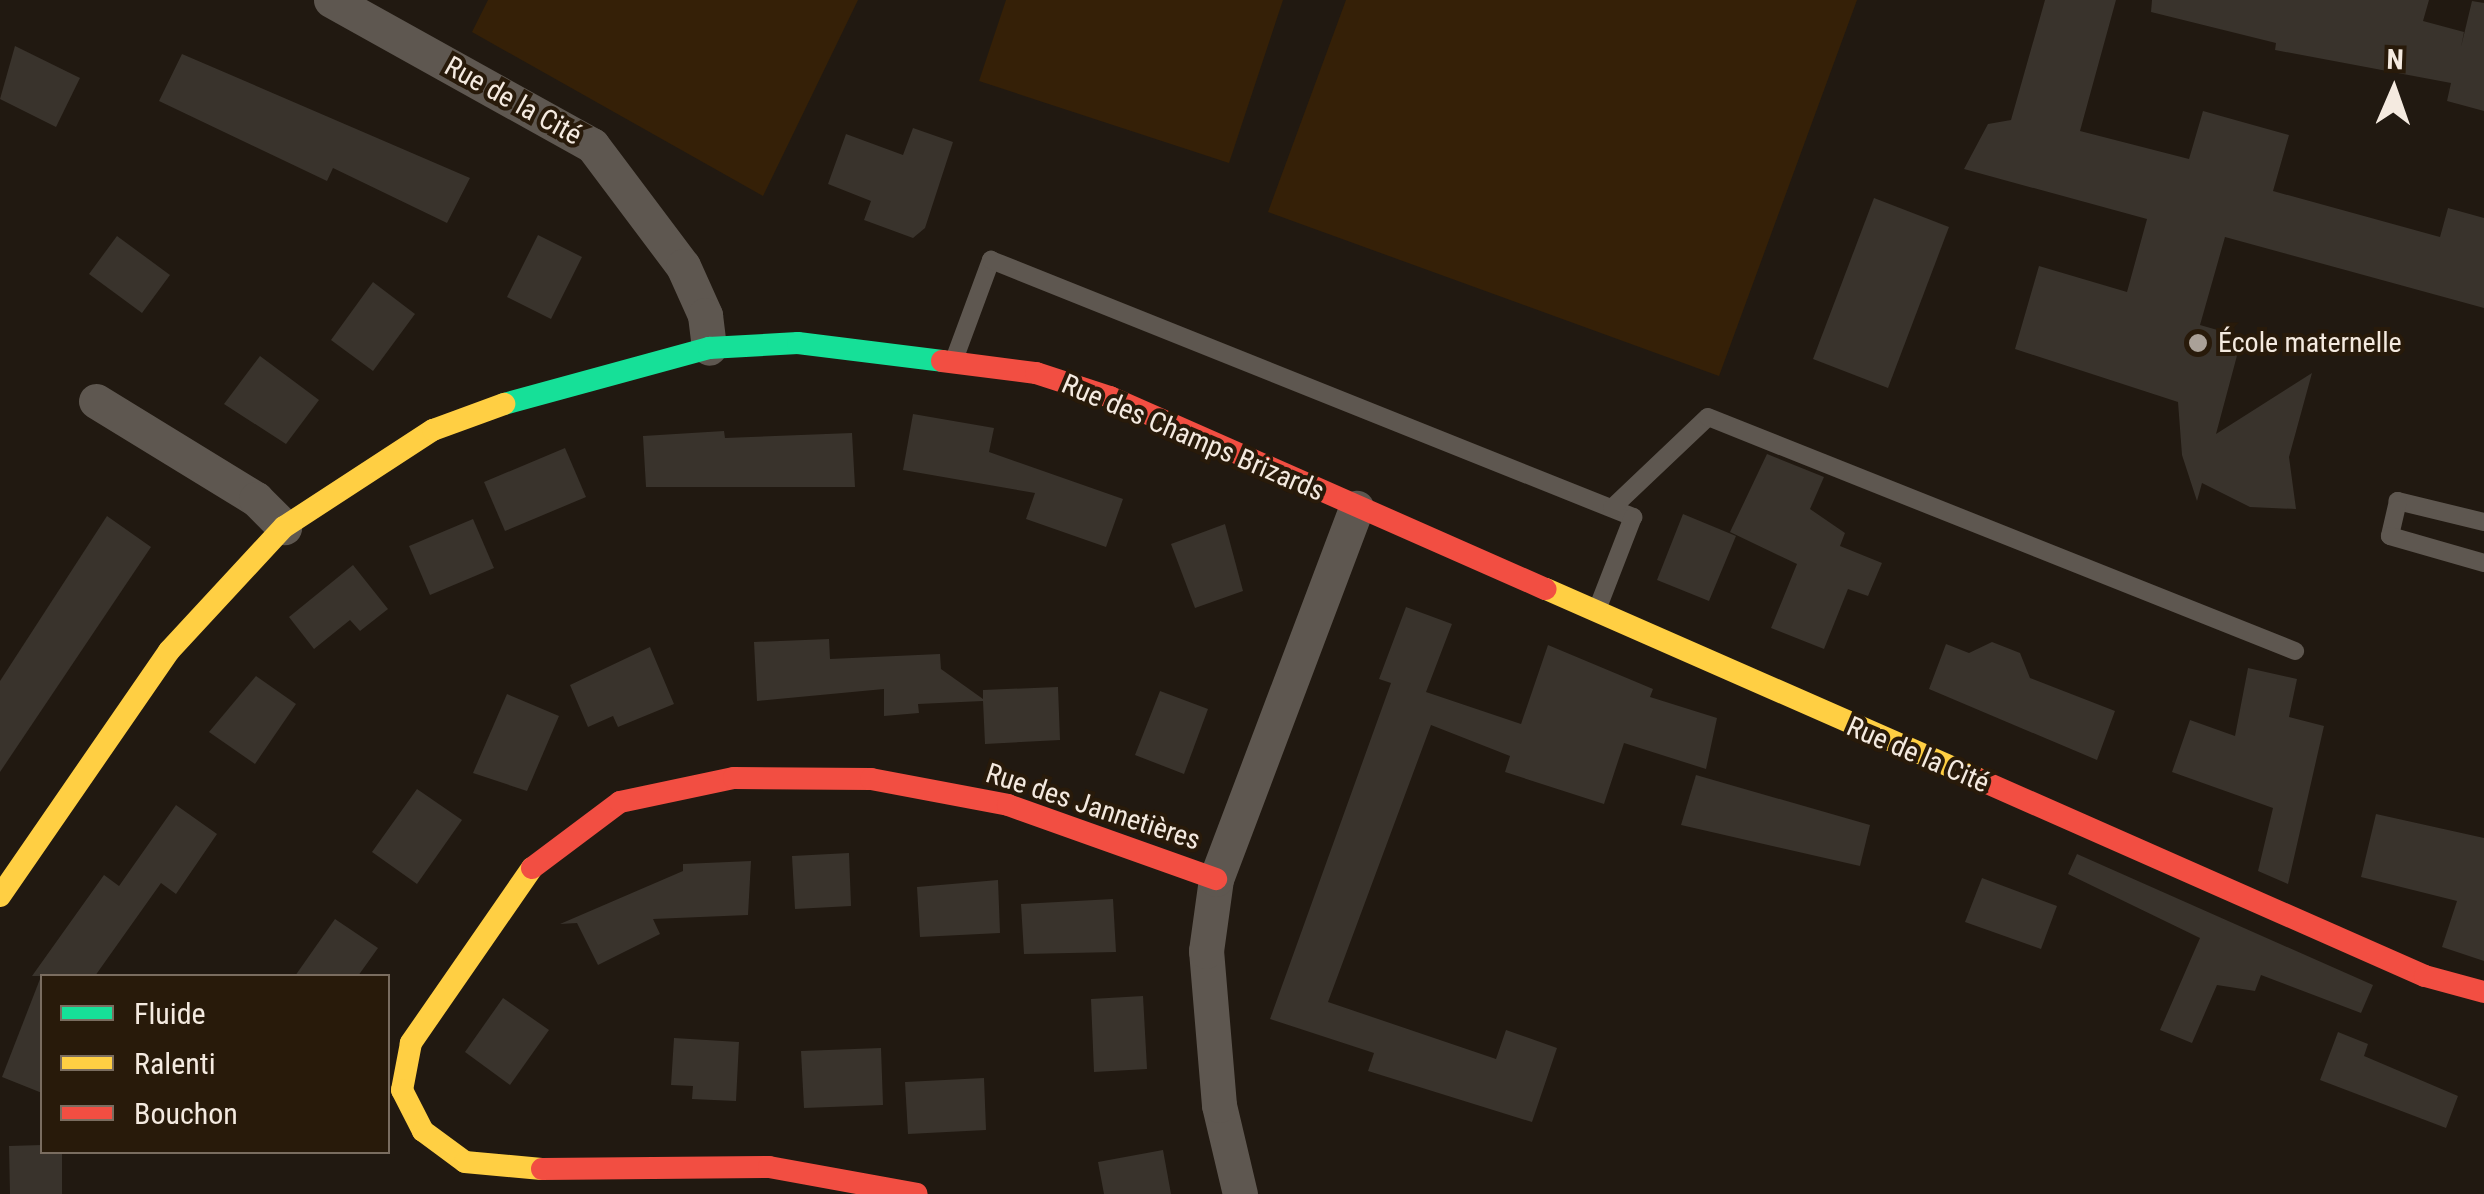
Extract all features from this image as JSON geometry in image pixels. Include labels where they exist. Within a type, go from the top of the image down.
[{"type":"street","name":"Rue de la Cité","points":[[331,0],[592,145],[683,266],[705,315],[709,348]]},
{"type":"street","name":"Rue des Champs Brizards","points":[[0,896],[169,651],[284,527],[433,430],[562,382],[709,348],[798,343],[1036,373],[1110,397],[1356,508],[1216,879],[1206,951],[1219,1105],[1240,1194]]},
{"type":"street","points":[[96,400],[256,498],[284,527]]},
{"type":"street","name":"Rue de la Cité","points":[[1356,508],[2425,976],[2484,992]]},
{"type":"street","name":"Rue des Jannetières","points":[[917,1194],[769,1167],[654,1162],[507,1171],[464,1162],[423,1131],[402,1090],[412,1043],[534,864],[620,802],[734,778],[871,779],[1008,805],[1216,879]]},
{"type":"lane","points":[[954,360],[991,260],[1634,518],[1594,615]]},
{"type":"lane","points":[[1612,508],[1708,416],[2295,651]]},
{"type":"lane","points":[[2484,522],[2398,501],[2390,536],[2484,563]]},
{"type":"shaded area","points":[[488,0],[858,0],[763,196],[472,32]]},
{"type":"shaded area","points":[[1006,0],[1283,0],[1229,163],[979,81]]},
{"type":"shaded area","points":[[1346,0],[1857,0],[1719,376],[1268,212]]},
{"type":"building","points":[[2045,0],[2116,0],[2080,131],[2189,159],[2203,111],[2289,135],[2273,191],[2440,237],[2448,208],[2484,218],[2484,308],[2225,237],[2200,325],[2242,337],[2216,434],[2312,373],[2289,457],[2296,509],[2250,507],[2202,483],[2197,501],[2182,455],[2178,402],[2015,349],[2039,266],[2127,292],[2147,219],[1964,169],[1988,124],[2011,120]]},
{"type":"building","points":[[2152,0],[2429,0],[2423,21],[2464,32],[2461,47],[2472,1],[2484,3],[2484,111],[2447,101],[2451,83],[2275,50],[2276,43],[2151,12]]},
{"type":"building","points":[[15,46],[80,78],[56,127],[0,99]]},
{"type":"building","points":[[182,54],[470,178],[447,223],[333,168],[327,181],[159,101]]},
{"type":"building","points":[[913,128],[953,142],[925,228],[913,238],[864,220],[871,201],[828,184],[846,134],[903,155]]},
{"type":"building","points":[[1874,198],[1949,227],[1888,388],[1813,359]]},
{"type":"building","points":[[538,235],[582,257],[551,319],[507,297]]},
{"type":"building","points":[[117,236],[170,275],[142,313],[89,274]]},
{"type":"building","points":[[373,282],[415,314],[373,371],[331,340]]},
{"type":"building","points":[[260,356],[319,400],[286,444],[224,404]]},
{"type":"building","points":[[913,414],[994,428],[989,452],[1123,499],[1106,547],[1026,519],[1035,493],[903,470]]},
{"type":"building","points":[[724,431],[725,438],[852,433],[855,487],[646,487],[643,436]]},
{"type":"building","points":[[565,448],[586,497],[505,531],[484,482]]},
{"type":"building","points":[[1767,454],[1824,477],[1810,509],[1845,533],[1840,546],[1882,563],[1868,596],[1848,589],[1824,649],[1771,628],[1797,564],[1730,532]]},
{"type":"building","points":[[1683,514],[1736,536],[1709,601],[1657,580]]},
{"type":"building","points":[[107,516],[151,547],[0,772],[0,681]]},
{"type":"building","points":[[473,519],[494,568],[430,595],[409,546]]},
{"type":"building","points":[[1225,524],[1243,591],[1195,608],[1171,544]]},
{"type":"building","points":[[353,565],[388,609],[360,631],[350,620],[314,649],[289,617]]},
{"type":"building","points":[[1406,607],[1452,624],[1426,692],[1521,724],[1548,645],[1653,689],[1650,697],[1717,718],[1706,769],[1624,743],[1604,804],[1505,772],[1510,756],[1431,725],[1328,1002],[1496,1059],[1506,1030],[1557,1048],[1532,1122],[1368,1071],[1374,1053],[1270,1019],[1391,683],[1379,679]]},
{"type":"building","points":[[829,639],[830,659],[940,654],[941,669],[983,699],[983,690],[1058,687],[1060,740],[985,744],[983,701],[918,704],[919,713],[884,716],[884,689],[757,701],[754,642]]},
{"type":"building","points":[[1992,642],[2020,653],[2030,678],[2115,711],[2097,760],[1929,689],[1946,644],[1969,653]]},
{"type":"building","points":[[650,647],[674,704],[618,727],[613,716],[588,727],[570,685]]},
{"type":"building","points":[[2248,668],[2297,679],[2289,717],[2324,726],[2288,884],[2258,871],[2273,808],[2172,772],[2190,720],[2235,736]]},
{"type":"building","points":[[256,676],[296,704],[255,764],[209,732]]},
{"type":"building","points":[[1160,691],[1208,709],[1184,774],[1135,755]]},
{"type":"building","points":[[507,694],[559,716],[527,791],[473,773]]},
{"type":"building","points":[[1696,775],[1870,825],[1860,866],[1681,825]]},
{"type":"building","points":[[417,789],[462,820],[417,884],[372,852]]},
{"type":"building","points":[[176,805],[217,834],[176,894],[161,883],[96,974],[32,976],[104,875],[119,886]]},
{"type":"building","points":[[2376,814],[2484,838],[2484,961],[2442,947],[2457,901],[2361,877]]},
{"type":"building","points":[[849,853],[851,906],[795,909],[792,856]]},
{"type":"building","points":[[2077,854],[2373,985],[2361,1013],[2261,975],[2255,991],[2217,985],[2192,1043],[2160,1030],[2200,938],[2068,874]]},
{"type":"building","points":[[751,861],[748,915],[653,919],[660,934],[598,965],[577,923],[560,924],[683,871],[683,864]]},
{"type":"building","points":[[1982,878],[2057,906],[2041,949],[1965,922]]},
{"type":"building","points":[[998,880],[1000,933],[920,937],[917,887]]},
{"type":"building","points":[[1113,899],[1116,952],[1024,954],[1021,904]]},
{"type":"building","points":[[335,919],[378,948],[359,974],[296,974]]},
{"type":"building","points":[[40,979],[40,1092],[2,1077]]},
{"type":"building","points":[[1143,996],[1147,1069],[1094,1072],[1091,999]]},
{"type":"building","points":[[503,998],[549,1030],[510,1085],[465,1052]]},
{"type":"building","points":[[2338,1032],[2368,1044],[2364,1056],[2458,1096],[2446,1128],[2320,1080]]},
{"type":"building","points":[[674,1038],[739,1042],[736,1101],[692,1099],[693,1086],[671,1085]]},
{"type":"building","points":[[881,1048],[883,1105],[804,1108],[801,1051]]},
{"type":"building","points":[[984,1078],[986,1130],[908,1134],[905,1082]]},
{"type":"building","points":[[40,1145],[40,1154],[62,1154],[62,1194],[10,1194],[9,1146]]},
{"type":"building","points":[[1163,1150],[1171,1194],[1104,1194],[1098,1162]]},
{"type":"traffic: fast","points":[[504,404],[709,348],[798,343],[942,361]]},
{"type":"traffic: slow","points":[[0,896],[169,651],[284,527],[433,430],[504,404]]},
{"type":"traffic: slow","points":[[1546,589],[1978,779]]},
{"type":"traffic: slow","points":[[532,868],[411,1043],[402,1090],[423,1131],[465,1162],[542,1169]]},
{"type":"traffic: jam","points":[[942,361],[1036,373],[1110,397],[1546,589]]},
{"type":"traffic: jam","points":[[532,868],[620,802],[734,778],[871,779],[1008,805],[1216,879]]},
{"type":"traffic: jam","points":[[1978,779],[2425,976],[2484,992]]},
{"type":"traffic: jam","points":[[542,1169],[769,1167],[917,1194]]},
{"type":"place","name":"École maternelle","points":[[2198,343]]}]
